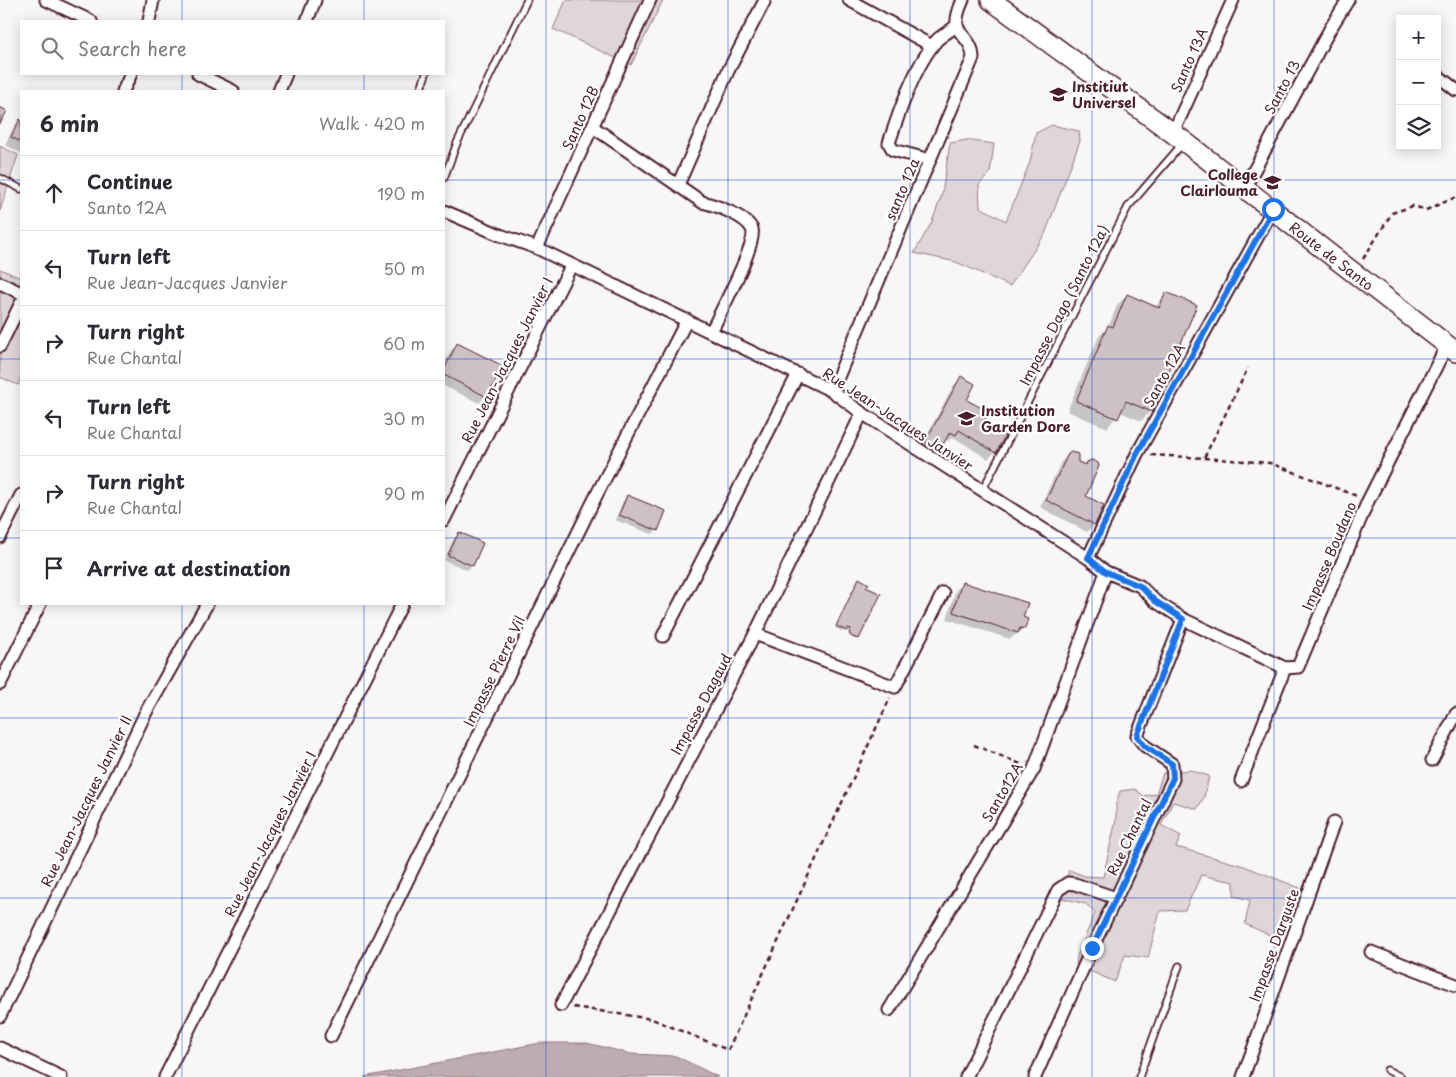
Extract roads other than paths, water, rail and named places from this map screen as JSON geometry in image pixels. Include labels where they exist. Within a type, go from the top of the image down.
[{"type":"main road","name":"Route de Santo","points":[[991,0],[1179,137],[1451,349]]},
{"type":"street","points":[[46,0],[89,20]]},
{"type":"street","points":[[149,20],[153,0]]},
{"type":"street","points":[[307,20],[315,0]]},
{"type":"street","name":"Santo 12B","points":[[537,248],[650,0]]},
{"type":"street","points":[[849,0],[932,46]]},
{"type":"street","points":[[930,160],[893,150],[889,143],[902,107],[932,46],[939,38],[956,26],[956,16],[963,0]]},
{"type":"street","name":"Santo 13A","points":[[1179,137],[1233,0]]},
{"type":"street","name":"Santo 13","points":[[1244,189],[1330,29],[1348,0]]},
{"type":"street","points":[[678,185],[728,71],[764,2]]},
{"type":"street","name":"santo 12a","points":[[832,391],[973,58],[973,51],[956,26]]},
{"type":"street","points":[[123,90],[131,75]]},
{"type":"street","points":[[200,75],[231,90]]},
{"type":"street","points":[[279,90],[286,75]]},
{"type":"street","points":[[1441,78],[1456,90]]},
{"type":"street","points":[[593,127],[702,202],[720,207],[741,219],[752,229],[753,240],[746,259],[711,332]]},
{"type":"street","name":"Santo 12A","points":[[1088,558],[1137,454],[1273,209]]},
{"type":"street","name":"Rue Jean-Jacques Janvier","points":[[445,211],[500,235],[537,248],[832,391],[862,413],[1088,558],[1106,572],[1140,586],[1155,601],[1183,619]]},
{"type":"street","name":"Rue Jean-Jacques Janvier I","points":[[445,518],[571,266]]},
{"type":"street","points":[[0,283],[20,293]]},
{"type":"street","points":[[0,346],[20,305]]},
{"type":"street","name":"Impasse Pierre Vil","points":[[331,1036],[596,496],[687,320]]},
{"type":"street","name":"Impasse Boudano","points":[[1285,668],[1298,667],[1368,501],[1451,349]]},
{"type":"street","points":[[663,636],[798,374]]},
{"type":"street","name":"Impasse Dagaud","points":[[561,1005],[755,634],[862,413]]},
{"type":"street","points":[[0,537],[20,497]]},
{"type":"street","name":"Santo12A","points":[[889,1010],[1034,769],[1106,572]]},
{"type":"street","points":[[755,634],[895,687],[943,593]]},
{"type":"street","points":[[0,684],[40,605]]},
{"type":"street","name":"Rue Jean-Jacques Janvier II","points":[[0,1016],[146,712],[206,605]]},
{"type":"street","name":"Rue Jean-Jacques Janvier I","points":[[166,1077],[402,605]]},
{"type":"street","points":[[1183,619],[1285,668],[1241,781]]},
{"type":"street","name":"Rue Chantal","points":[[1035,1077],[1173,778],[1172,764],[1145,746],[1137,736],[1183,619]]},
{"type":"street","points":[[1432,760],[1456,714]]},
{"type":"street","name":"Impasse Darguste","points":[[1243,1077],[1334,822]]},
{"type":"street","points":[[966,1077],[1058,890],[1068,884],[1075,884],[1116,898]]},
{"type":"street","points":[[1371,952],[1456,986]]},
{"type":"street","points":[[0,1048],[61,1077]]},
{"type":"lane","points":[[445,175],[456,143],[527,0]]},
{"type":"lane","points":[[420,90],[426,75]]},
{"type":"lane","name":"Impasse Dago (Santo 12a)","points":[[982,491],[1128,207],[1179,137]]},
{"type":"lane","points":[[0,178],[20,188]]},
{"type":"lane","points":[[1139,1077],[1180,966]]},
{"type":"lane","points":[[1387,1070],[1401,1077]]},
{"type":"place","name":"Institiut Universel","points":[[1058,94]]},
{"type":"place","name":"College Clairlouma","points":[[1272,182]]},
{"type":"place","name":"Institution Garden Dore","points":[[967,418]]}]
